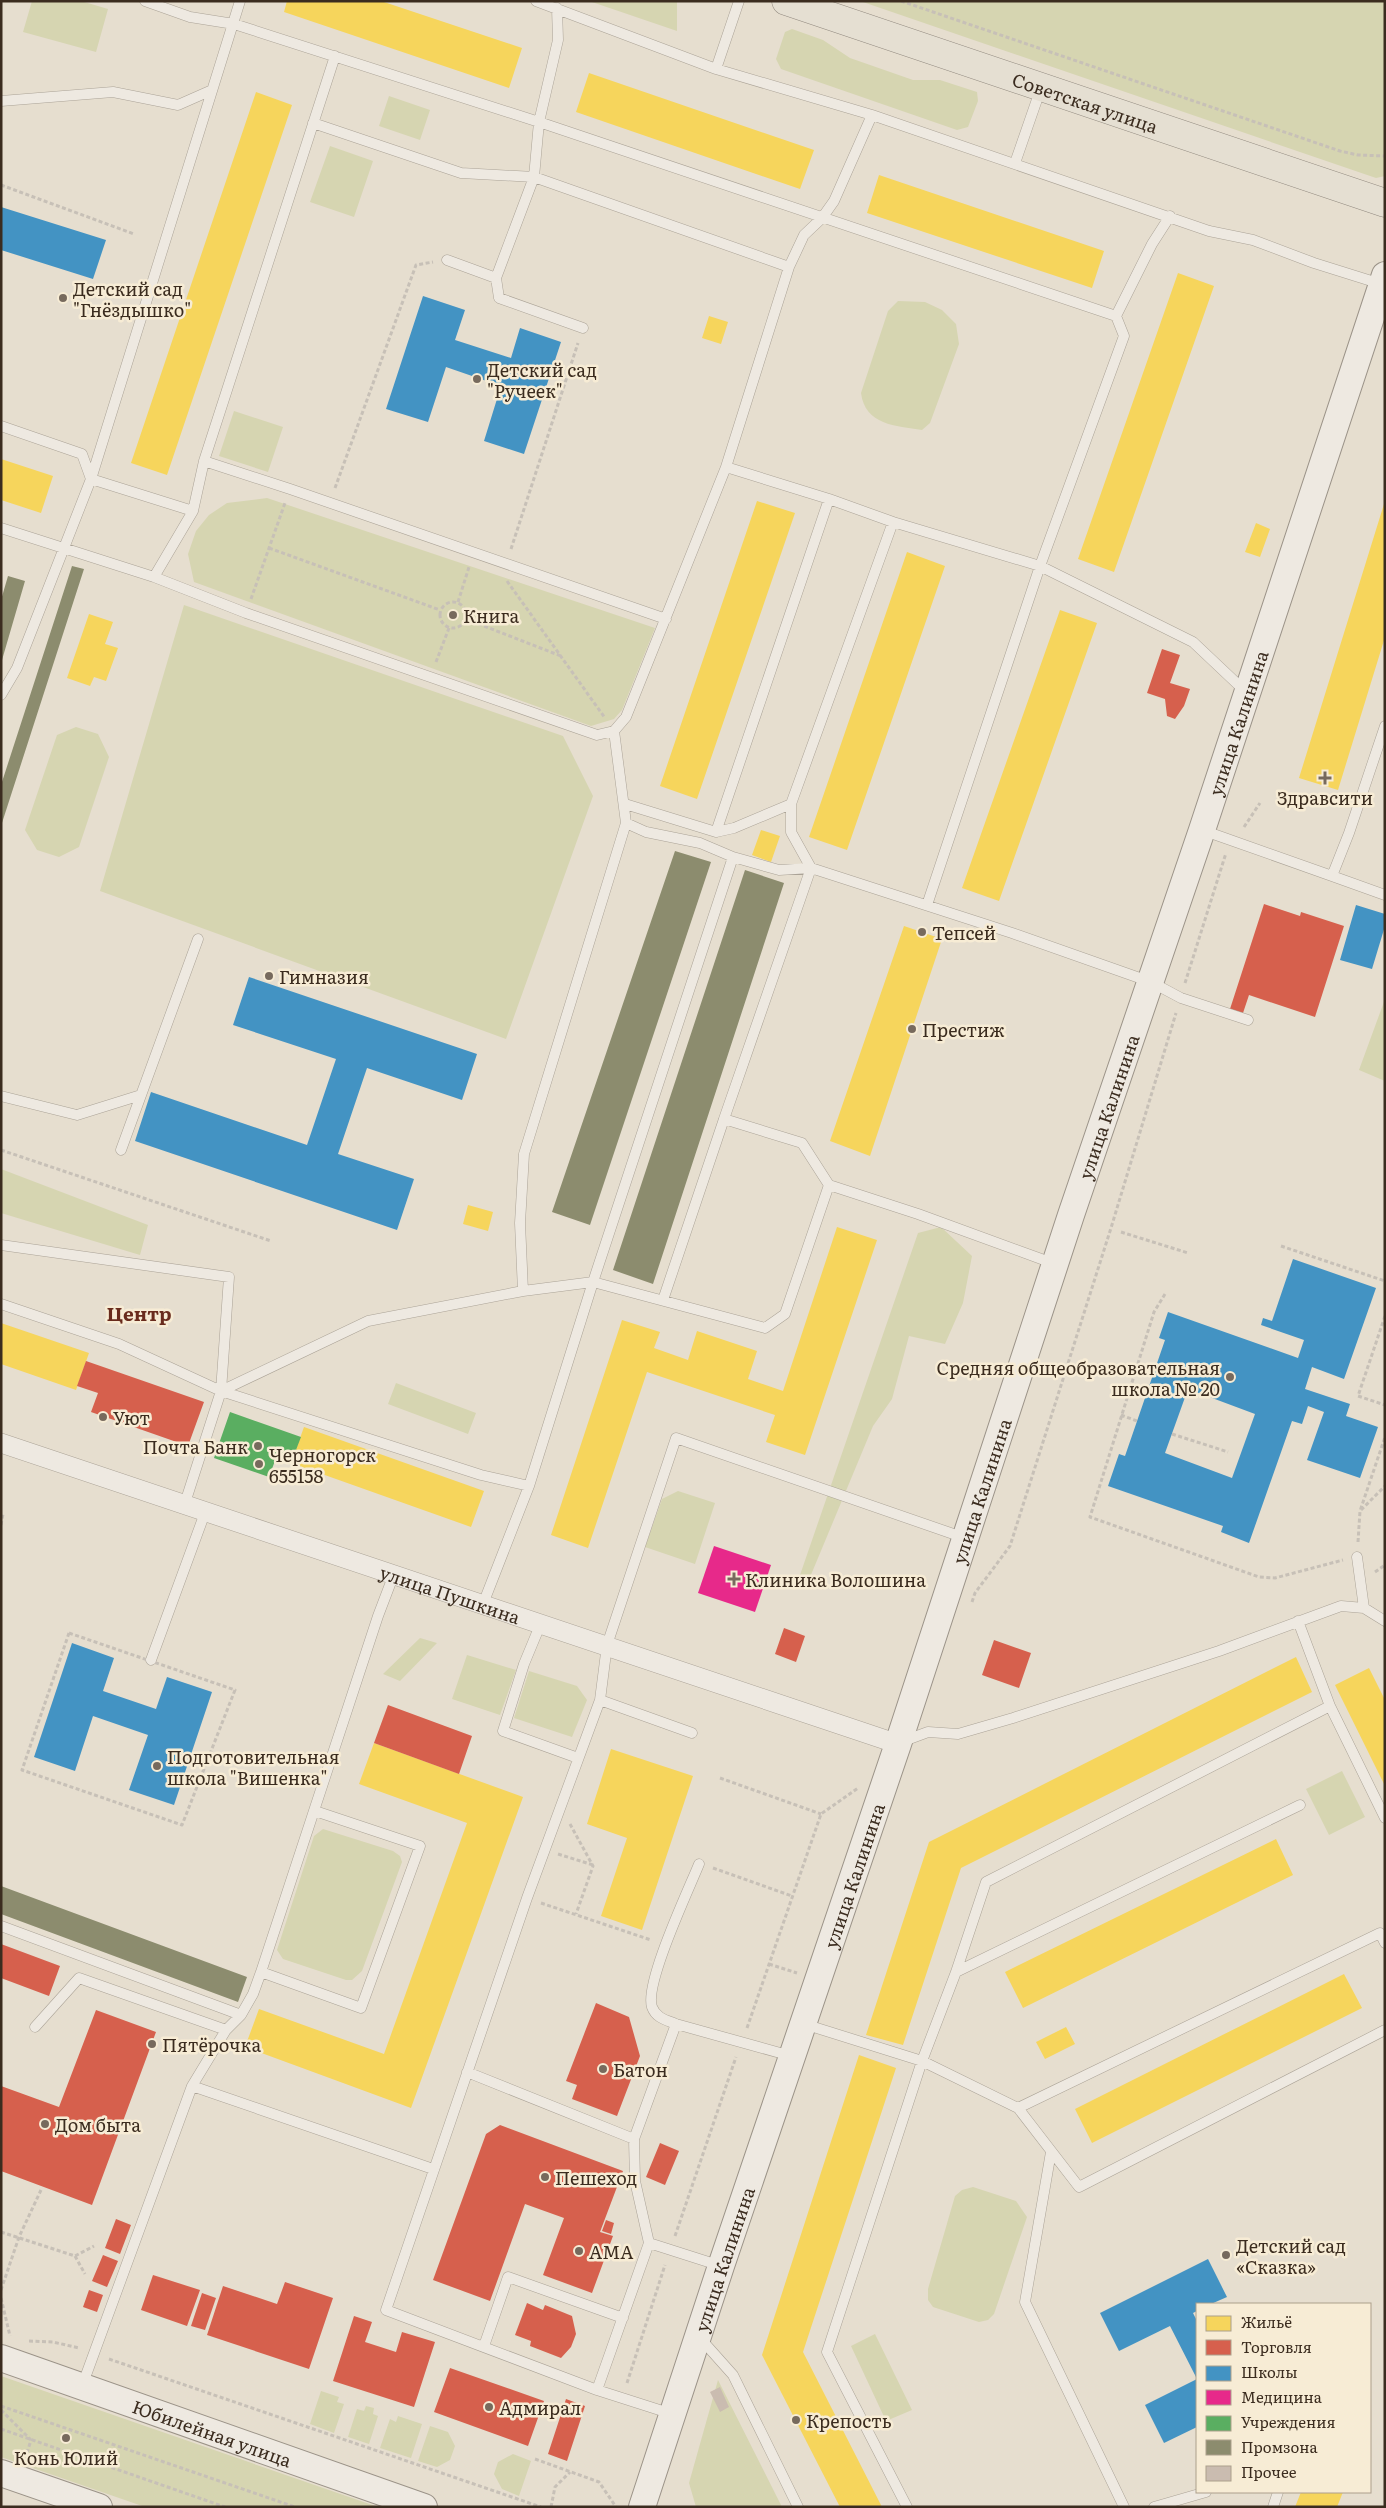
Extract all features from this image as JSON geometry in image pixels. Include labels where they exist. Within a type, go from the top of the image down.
[{"type":"main road","name":"Советская улица","points":[[786,1],[1385,203]]},
{"type":"main road","name":"улица Калинина","points":[[642,2507],[1384,282]]},
{"type":"main road","name":"Юбилейная улица","points":[[11,2347],[82,2387],[424,2507]]},
{"type":"main road","points":[[1,2473],[99,2507]]},
{"type":"street","name":"улица Пушкина","points":[[1,1443],[206,1510],[898,1744]]},
{"type":"lane","points":[[145,1],[190,17],[234,24],[539,122],[1116,316]]},
{"type":"lane","points":[[1,695],[17,668],[62,548],[91,479],[240,1]]},
{"type":"lane","points":[[536,1],[716,69],[872,115],[1209,231],[1253,240],[1314,263],[1384,282]]},
{"type":"lane","points":[[716,69],[739,1]]},
{"type":"lane","points":[[557,8],[558,40],[539,122],[534,177],[496,278],[499,298],[583,328]]},
{"type":"lane","points":[[154,577],[193,511],[204,461],[335,56]]},
{"type":"lane","points":[[1015,163],[1042,87]]},
{"type":"lane","points":[[1,102],[114,92],[178,105],[212,90]]},
{"type":"lane","points":[[1,528],[154,577],[246,613],[597,735],[614,731],[626,717],[726,467],[789,267],[804,235],[822,218],[834,201],[872,115]]},
{"type":"lane","points":[[313,123],[462,173],[534,177],[789,267]]},
{"type":"lane","points":[[927,905],[1040,566],[1124,336],[1116,316],[1152,244],[1170,216]]},
{"type":"lane","points":[[447,260],[496,278]]},
{"type":"lane","points":[[1,426],[82,454],[91,479]]},
{"type":"lane","points":[[204,461],[290,488],[666,620]]},
{"type":"lane","points":[[726,467],[829,498],[893,522],[1040,566],[1193,642],[1247,693]]},
{"type":"lane","points":[[91,479],[193,511]]},
{"type":"lane","points":[[716,832],[829,498]]},
{"type":"lane","points":[[662,1300],[811,868],[790,832],[791,804],[893,522]]},
{"type":"lane","points":[[1332,876],[1381,748],[1385,726]]},
{"type":"lane","points":[[522,1291],[520,1223],[524,1154],[626,823],[614,731]]},
{"type":"lane","points":[[625,804],[716,832],[734,828],[791,804]]},
{"type":"lane","points":[[626,823],[646,832],[700,843],[733,857],[779,870],[811,868],[927,905],[1151,982],[1181,998],[1248,1020]]},
{"type":"lane","points":[[1202,830],[1385,895]]},
{"type":"lane","points":[[483,1604],[529,1486],[593,1282],[733,857]]},
{"type":"lane","points":[[121,1150],[198,939]]},
{"type":"lane","points":[[1,1096],[77,1115],[141,1095]]},
{"type":"lane","points":[[724,1119],[802,1143],[829,1185],[918,1214],[1055,1264]]},
{"type":"lane","points":[[221,1391],[368,1321],[522,1291],[593,1282],[765,1328],[785,1314],[829,1185]]},
{"type":"lane","points":[[1,1245],[229,1277],[221,1391],[194,1468],[185,1503]]},
{"type":"lane","points":[[1,1304],[119,1344],[221,1391],[481,1475],[529,1486]]},
{"type":"lane","points":[[672,2415],[597,2390],[386,2310],[527,1898],[600,1700],[607,1645],[676,1438],[966,1538]]},
{"type":"lane","points":[[151,1660],[206,1510]]},
{"type":"lane","points":[[1357,1557],[1364,1608]]},
{"type":"lane","points":[[82,2387],[192,2086],[226,2030],[241,2014],[253,1994],[378,1616],[394,1574]]},
{"type":"lane","points":[[898,1744],[928,1732],[958,1734],[1013,1718],[1219,1651],[1341,1606],[1364,1608],[1385,1621]]},
{"type":"lane","points":[[1298,1621],[1330,1706],[1385,1818]]},
{"type":"lane","points":[[541,1623],[524,1664],[503,1731],[578,1758]]},
{"type":"lane","points":[[600,1700],[692,1732]]},
{"type":"lane","points":[[907,2507],[827,2352],[922,2061],[956,1972],[986,1882],[1330,1706]]},
{"type":"lane","points":[[956,1972],[1300,1805]]},
{"type":"lane","points":[[261,1972],[361,2008],[420,1846],[315,1811]]},
{"type":"lane","points":[[699,1864],[666,1945],[653,1984],[651,2006],[659,2018],[792,2056]]},
{"type":"lane","points":[[1,1926],[241,2014]]},
{"type":"lane","points":[[1018,2108],[1380,1933],[1385,1944]]},
{"type":"lane","points":[[34,2027],[79,1978],[226,2030]]},
{"type":"lane","points":[[597,2390],[649,2243],[635,2181],[634,2139],[676,2024]]},
{"type":"lane","points":[[803,2024],[922,2061],[1018,2108],[1079,2187],[1385,2030]]},
{"type":"lane","points":[[467,2072],[634,2139]]},
{"type":"lane","points":[[192,2086],[433,2169]]},
{"type":"lane","points":[[1051,2152],[1024,2302],[1124,2507]]},
{"type":"lane","points":[[649,2243],[721,2266]]},
{"type":"lane","points":[[484,2346],[508,2277],[623,2318]]},
{"type":"lane","points":[[698,2336],[733,2374],[798,2507]]},
{"type":"lane","points":[[1154,2507],[1203,2493]]},
{"type":"lane","points":[[1273,2507],[1278,2493]]},
{"type":"path","points":[[901,1],[1340,151],[1358,155],[1385,156]]},
{"type":"path","points":[[1,185],[134,234]]},
{"type":"path","points":[[329,502],[416,265],[447,260]]},
{"type":"path","points":[[506,563],[583,328]]},
{"type":"path","points":[[246,613],[290,488]]},
{"type":"path","points":[[269,548],[440,610]]},
{"type":"path","points":[[458,602],[474,552]]},
{"type":"path","points":[[491,558],[614,731]]},
{"type":"path","points":[[449,602],[458,602],[466,611],[466,619],[461,626],[449,628],[440,619],[440,610],[449,602]]},
{"type":"path","points":[[466,619],[561,657]]},
{"type":"path","points":[[431,677],[449,628]]},
{"type":"path","points":[[969,1612],[975,1593],[1010,1546],[1111,1228],[1224,857],[1260,803]]},
{"type":"path","points":[[1,1150],[271,1241]]},
{"type":"path","points":[[1121,1232],[1188,1253]]},
{"type":"path","points":[[1280,1246],[1385,1281]]},
{"type":"path","points":[[1165,1294],[1154,1312],[1090,1517],[1258,1577],[1275,1578],[1357,1557],[1360,1511],[1385,1437]]},
{"type":"path","points":[[1385,1316],[1358,1396],[1385,1405]]},
{"type":"path","points":[[1121,1415],[1137,1421]]},
{"type":"path","points":[[1172,1434],[1228,1452]]},
{"type":"path","points":[[1360,1511],[1385,1486]]},
{"type":"path","points":[[1,1525],[3,1514]]},
{"type":"path","points":[[69,1633],[151,1660],[234,1690],[182,1825],[22,1770],[69,1633]]},
{"type":"path","points":[[720,1778],[821,1814]]},
{"type":"path","points":[[622,2398],[741,2042],[821,1814],[864,1784]]},
{"type":"path","points":[[560,1807],[593,1866],[576,1914]]},
{"type":"path","points":[[545,1850],[593,1866]]},
{"type":"path","points":[[744,1880],[792,1896]]},
{"type":"path","points":[[527,1898],[666,1945]]},
{"type":"path","points":[[769,1964],[803,1974]]},
{"type":"path","points":[[1,2290],[19,2237],[41,2190]]},
{"type":"path","points":[[1,2232],[75,2256],[84,2274]]},
{"type":"path","points":[[75,2256],[94,2246]]},
{"type":"path","points":[[1,2298],[11,2347],[31,2341],[53,2342],[94,2352],[541,2507]]},
{"type":"path","points":[[1,2406],[295,2507]]},
{"type":"path","points":[[1,2410],[31,2440]]},
{"type":"path","points":[[1,2429],[225,2507]]},
{"type":"path","points":[[25,2457],[31,2440]]},
{"type":"path","points":[[535,2459],[599,2482],[616,2507]]},
{"type":"path","points":[[551,2507],[555,2487],[571,2472]]},
{"type":"green space","points":[[32,1],[81,1],[108,9],[96,52],[23,32]]},
{"type":"green space","points":[[589,1],[677,1],[677,31]]},
{"type":"green space","points":[[860,1],[1385,1],[1385,176],[1376,178]]},
{"type":"green space","points":[[792,29],[823,40],[850,58],[913,80],[940,80],[977,92],[978,101],[968,127],[957,130],[781,69],[776,59],[785,32]]},
{"type":"green space","points":[[389,96],[430,110],[420,140],[379,126]]},
{"type":"green space","points":[[330,146],[373,161],[354,217],[310,202]]},
{"type":"green space","points":[[898,301],[925,302],[942,310],[956,324],[959,344],[930,423],[922,430],[892,425],[875,418],[864,404],[861,393],[888,311]]},
{"type":"green space","points":[[234,411],[283,427],[268,472],[219,456]]},
{"type":"green space","points":[[267,498],[655,628],[622,710],[614,719],[591,726],[194,582],[188,554],[196,531],[209,515],[227,503]]},
{"type":"green space","points":[[184,605],[563,736],[593,796],[506,1039],[100,891]]},
{"type":"green space","points":[[76,727],[98,734],[109,757],[79,847],[59,857],[37,850],[25,830],[57,735]]},
{"type":"green space","points":[[1385,999],[1385,1081],[1359,1070]]},
{"type":"green space","points":[[1,1169],[148,1225],[140,1255],[1,1213]]},
{"type":"green space","points":[[941,1227],[972,1256],[963,1303],[945,1344],[909,1336],[892,1399],[873,1426],[808,1582],[800,1575],[918,1233]]},
{"type":"green space","points":[[396,1383],[476,1413],[468,1434],[388,1404]]},
{"type":"green space","points":[[678,1491],[715,1503],[695,1564],[645,1547],[662,1499]]},
{"type":"green space","points":[[420,1638],[437,1643],[400,1681],[383,1674]]},
{"type":"green space","points":[[467,1655],[516,1670],[500,1715],[452,1699]]},
{"type":"green space","points":[[529,1671],[577,1686],[587,1700],[572,1737],[514,1718]]},
{"type":"green space","points":[[1342,1771],[1365,1817],[1329,1835],[1306,1789]]},
{"type":"green space","points":[[323,1829],[393,1851],[400,1856],[402,1862],[362,1971],[352,1980],[346,1980],[283,1959],[277,1950],[314,1836]]},
{"type":"green space","points":[[973,2187],[1016,2201],[1027,2217],[994,2314],[988,2320],[979,2322],[933,2307],[928,2300],[928,2289],[955,2196],[962,2190]]},
{"type":"green space","points":[[875,2334],[912,2410],[886,2421],[851,2346]]},
{"type":"green space","points":[[1,2376],[378,2507],[145,2507],[1,2457]]},
{"type":"green space","points":[[718,2380],[782,2507],[696,2507],[689,2483]]},
{"type":"green space","points":[[321,2391],[339,2397],[337,2402],[344,2404],[334,2433],[310,2424]]},
{"type":"green space","points":[[366,2406],[374,2408],[373,2414],[378,2416],[369,2444],[348,2437],[357,2409],[364,2411]]},
{"type":"green space","points":[[398,2416],[422,2424],[411,2458],[380,2448],[390,2419],[396,2422]]},
{"type":"green space","points":[[430,2426],[448,2432],[455,2446],[450,2460],[437,2467],[418,2461]]},
{"type":"green space","points":[[513,2454],[531,2461],[519,2496],[502,2489],[494,2474],[498,2462]]},
{"type":"building: Жильё","points":[[287,1],[381,1],[522,48],[509,88],[284,12]]},
{"type":"building: Жильё","points":[[589,73],[814,150],[800,189],[576,112]]},
{"type":"building: Жильё","points":[[256,92],[292,105],[167,475],[131,463]]},
{"type":"building: Жильё","points":[[879,175],[1104,251],[1092,288],[867,213]]},
{"type":"building: Жильё","points":[[1178,273],[1214,286],[1114,572],[1078,559]]},
{"type":"building: Жильё","points":[[709,316],[728,322],[721,344],[702,338]]},
{"type":"building: Жильё","points":[[1,459],[53,476],[41,513],[1,500]]},
{"type":"building: Жильё","points":[[757,501],[795,513],[697,799],[660,786]]},
{"type":"building: Жильё","points":[[1384,504],[1385,637],[1338,790],[1299,778]]},
{"type":"building: Жильё","points":[[1256,523],[1270,529],[1260,557],[1245,552]]},
{"type":"building: Жильё","points":[[907,552],[945,566],[847,850],[809,837]]},
{"type":"building: Жильё","points":[[1060,610],[1097,623],[999,901],[962,888]]},
{"type":"building: Жильё","points":[[89,614],[113,622],[105,644],[118,648],[106,681],[94,677],[90,686],[67,678]]},
{"type":"building: Жильё","points":[[761,830],[780,836],[771,862],[752,855]]},
{"type":"building: Жильё","points":[[904,926],[942,939],[870,1156],[830,1141]]},
{"type":"building: Жильё","points":[[468,1205],[493,1212],[488,1231],[463,1224]]},
{"type":"building: Жильё","points":[[837,1227],[877,1240],[805,1455],[766,1442],[775,1415],[647,1372],[588,1548],[551,1535],[622,1320],[660,1332],[654,1348],[688,1360],[697,1331],[757,1351],[748,1379],[783,1391]]},
{"type":"building: Жильё","points":[[1,1323],[89,1353],[76,1390],[1,1364]]},
{"type":"building: Жильё","points":[[304,1427],[484,1491],[471,1527],[291,1463]]},
{"type":"building: Жильё","points":[[1296,1657],[1312,1692],[961,1868],[903,2045],[866,2035],[929,1842]]},
{"type":"building: Жильё","points":[[1369,1668],[1385,1700],[1385,1786],[1335,1685]]},
{"type":"building: Жильё","points":[[374,1743],[523,1797],[411,2108],[245,2047],[259,2009],[384,2054],[467,1823],[359,1784]]},
{"type":"building: Жильё","points":[[611,1749],[693,1776],[642,1930],[601,1916],[627,1838],[587,1824]]},
{"type":"building: Жильё","points":[[1276,1839],[1293,1875],[1023,2008],[1005,1972]]},
{"type":"building: Жильё","points":[[1344,1974],[1362,2008],[1092,2143],[1075,2109]]},
{"type":"building: Жильё","points":[[1066,2027],[1075,2044],[1045,2059],[1036,2042]]},
{"type":"building: Жильё","points":[[859,2055],[896,2068],[803,2352],[882,2507],[840,2507],[762,2355]]},
{"type":"building: Жильё","points":[[1301,2493],[1343,2493],[1337,2507],[1295,2507]]},
{"type":"building: Торговля","points":[[1162,649],[1180,655],[1170,683],[1190,689],[1184,706],[1175,719],[1167,716],[1165,699],[1147,693]]},
{"type":"building: Торговля","points":[[1264,904],[1300,916],[1301,912],[1344,926],[1315,1017],[1249,995],[1243,1013],[1230,1009]]},
{"type":"building: Торговля","points":[[86,1361],[204,1402],[188,1446],[91,1412],[98,1393],[77,1386]]},
{"type":"building: Торговля","points":[[784,1628],[805,1636],[796,1662],[775,1654]]},
{"type":"building: Торговля","points":[[994,1640],[1031,1653],[1019,1688],[982,1675]]},
{"type":"building: Торговля","points":[[388,1705],[472,1736],[459,1774],[374,1743]]},
{"type":"building: Торговля","points":[[1,1944],[60,1966],[49,1996],[1,1978]]},
{"type":"building: Торговля","name":"Батон","points":[[596,2003],[629,2017],[640,2056],[617,2116],[572,2099],[577,2085],[566,2081]]},
{"type":"building: Торговля","points":[[96,2010],[156,2032],[92,2205],[1,2171],[1,2086],[59,2107]]},
{"type":"building: Торговля","points":[[500,2125],[623,2171],[600,2232],[613,2236],[592,2293],[543,2275],[564,2218],[525,2204],[490,2301],[433,2280],[486,2134]]},
{"type":"building: Торговля","points":[[660,2143],[679,2151],[665,2185],[646,2177]]},
{"type":"building: Торговля","points":[[116,2219],[131,2225],[120,2254],[105,2248]]},
{"type":"building: Торговля","points":[[606,2220],[614,2223],[611,2234],[602,2231]]},
{"type":"building: Торговля","points":[[103,2255],[118,2261],[107,2287],[92,2281]]},
{"type":"building: Торговля","points":[[153,2275],[200,2290],[187,2326],[141,2310]]},
{"type":"building: Торговля","points":[[285,2282],[333,2298],[309,2369],[207,2335],[223,2286],[277,2304]]},
{"type":"building: Торговля","points":[[89,2290],[103,2295],[97,2312],[83,2307]]},
{"type":"building: Торговля","points":[[202,2293],[216,2298],[205,2330],[191,2326]]},
{"type":"building: Торговля","points":[[527,2303],[543,2310],[545,2305],[572,2316],[576,2334],[571,2347],[561,2358],[530,2346],[531,2341],[515,2335]]},
{"type":"building: Торговля","points":[[354,2316],[372,2322],[365,2342],[396,2352],[402,2332],[435,2342],[414,2407],[333,2381]]},
{"type":"building: Торговля","name":"Адмирал","points":[[450,2368],[544,2401],[528,2446],[434,2412]]},
{"type":"building: Торговля","points":[[566,2399],[585,2406],[567,2461],[548,2454]]},
{"type":"building: Школы","points":[[1,207],[106,240],[93,279],[1,250]]},
{"type":"building: Школы","points":[[423,296],[465,310],[455,340],[511,358],[520,328],[561,342],[524,454],[484,441],[501,386],[446,367],[428,422],[386,409]]},
{"type":"building: Школы","points":[[1356,905],[1385,914],[1385,926],[1372,969],[1340,960]]},
{"type":"building: Школы","points":[[249,977],[477,1054],[462,1100],[367,1068],[338,1154],[414,1179],[397,1230],[135,1141],[151,1092],[307,1145],[336,1059],[233,1025]]},
{"type":"building: Школы","points":[[1293,1259],[1376,1288],[1344,1379],[1312,1367],[1305,1389],[1350,1404],[1346,1416],[1378,1427],[1360,1478],[1307,1460],[1324,1412],[1308,1406],[1302,1424],[1292,1421],[1249,1543],[1221,1532],[1223,1526],[1108,1486],[1119,1454],[1125,1456],[1165,1340],[1159,1338],[1168,1312],[1298,1358],[1304,1340],[1261,1325],[1263,1318],[1272,1321]],"holes":[[[1188,1389],[1255,1414],[1232,1478],[1165,1453]]]},
{"type":"building: Школы","points":[[72,1643],[114,1658],[103,1691],[156,1709],[167,1677],[212,1692],[174,1805],[129,1790],[148,1735],[93,1716],[75,1771],[34,1757]]},
{"type":"building: Школы","points":[[1208,2259],[1227,2297],[1213,2303],[1196,2303],[1196,2312],[1193,2313],[1196,2319],[1196,2377],[1170,2326],[1119,2351],[1100,2313]]},
{"type":"building: Школы","points":[[1196,2380],[1196,2427],[1164,2443],[1145,2405]]},
{"type":"building: Медицина","name":"Клиника Волошина","points":[[714,1546],[771,1565],[755,1612],[698,1593]]},
{"type":"building: Учреждения","points":[[230,1412],[301,1437],[291,1463],[276,1458],[269,1477],[214,1458]]},
{"type":"building: Промзона","points":[[72,566],[84,569],[1,826],[1,785]]},
{"type":"building: Промзона","points":[[8,576],[25,581],[2,660],[1,600]]},
{"type":"building: Промзона","points":[[675,851],[711,862],[590,1225],[552,1212]]},
{"type":"building: Промзона","points":[[745,870],[784,883],[653,1284],[613,1270]]},
{"type":"building: Промзона","points":[[1,1886],[247,1977],[238,2002],[1,1914]]},
{"type":"building: Прочее","points":[[720,2387],[729,2407],[720,2412],[710,2392]]},
{"type":"place","name":"Детский сад \"Гнёздышко\"","points":[[63,298]]},
{"type":"place","name":"Детский сад \"Ручеек\"","points":[[477,379]]},
{"type":"place","name":"Книга","points":[[453,615]]},
{"type":"place","name":"Здравсити","points":[[1325,778]]},
{"type":"place","name":"Тепсей","points":[[922,932]]},
{"type":"place","name":"Гимназия","points":[[269,976]]},
{"type":"place","name":"Престиж","points":[[912,1029]]},
{"type":"place","name":"Средняя общеобразовательная школа № 20","points":[[1230,1377]]},
{"type":"place","name":"Уют","points":[[103,1417]]},
{"type":"place","name":"Почта Банк","points":[[258,1446]]},
{"type":"place","name":"Черногорск 655158","points":[[259,1464]]},
{"type":"place","name":"Клиника Волошина","points":[[734,1579]]},
{"type":"place","name":"Подготовительная школа \"Вишенка\"","points":[[157,1766]]},
{"type":"place","name":"Пятёрочка","points":[[152,2044]]},
{"type":"place","name":"Батон","points":[[603,2069]]},
{"type":"place","name":"Дом быта","points":[[45,2124]]},
{"type":"place","name":"Пешеход","points":[[545,2177]]},
{"type":"place","name":"АМА","points":[[579,2251]]},
{"type":"place","name":"Детский сад «Сказка»","points":[[1226,2255]]},
{"type":"place","name":"Адмирал","points":[[489,2407]]},
{"type":"place","name":"Крепость","points":[[796,2420]]},
{"type":"place","name":"Конь Юлий","points":[[66,2438]]},
{"type":"district","name":"Центр","points":[[139,1313]]}]
